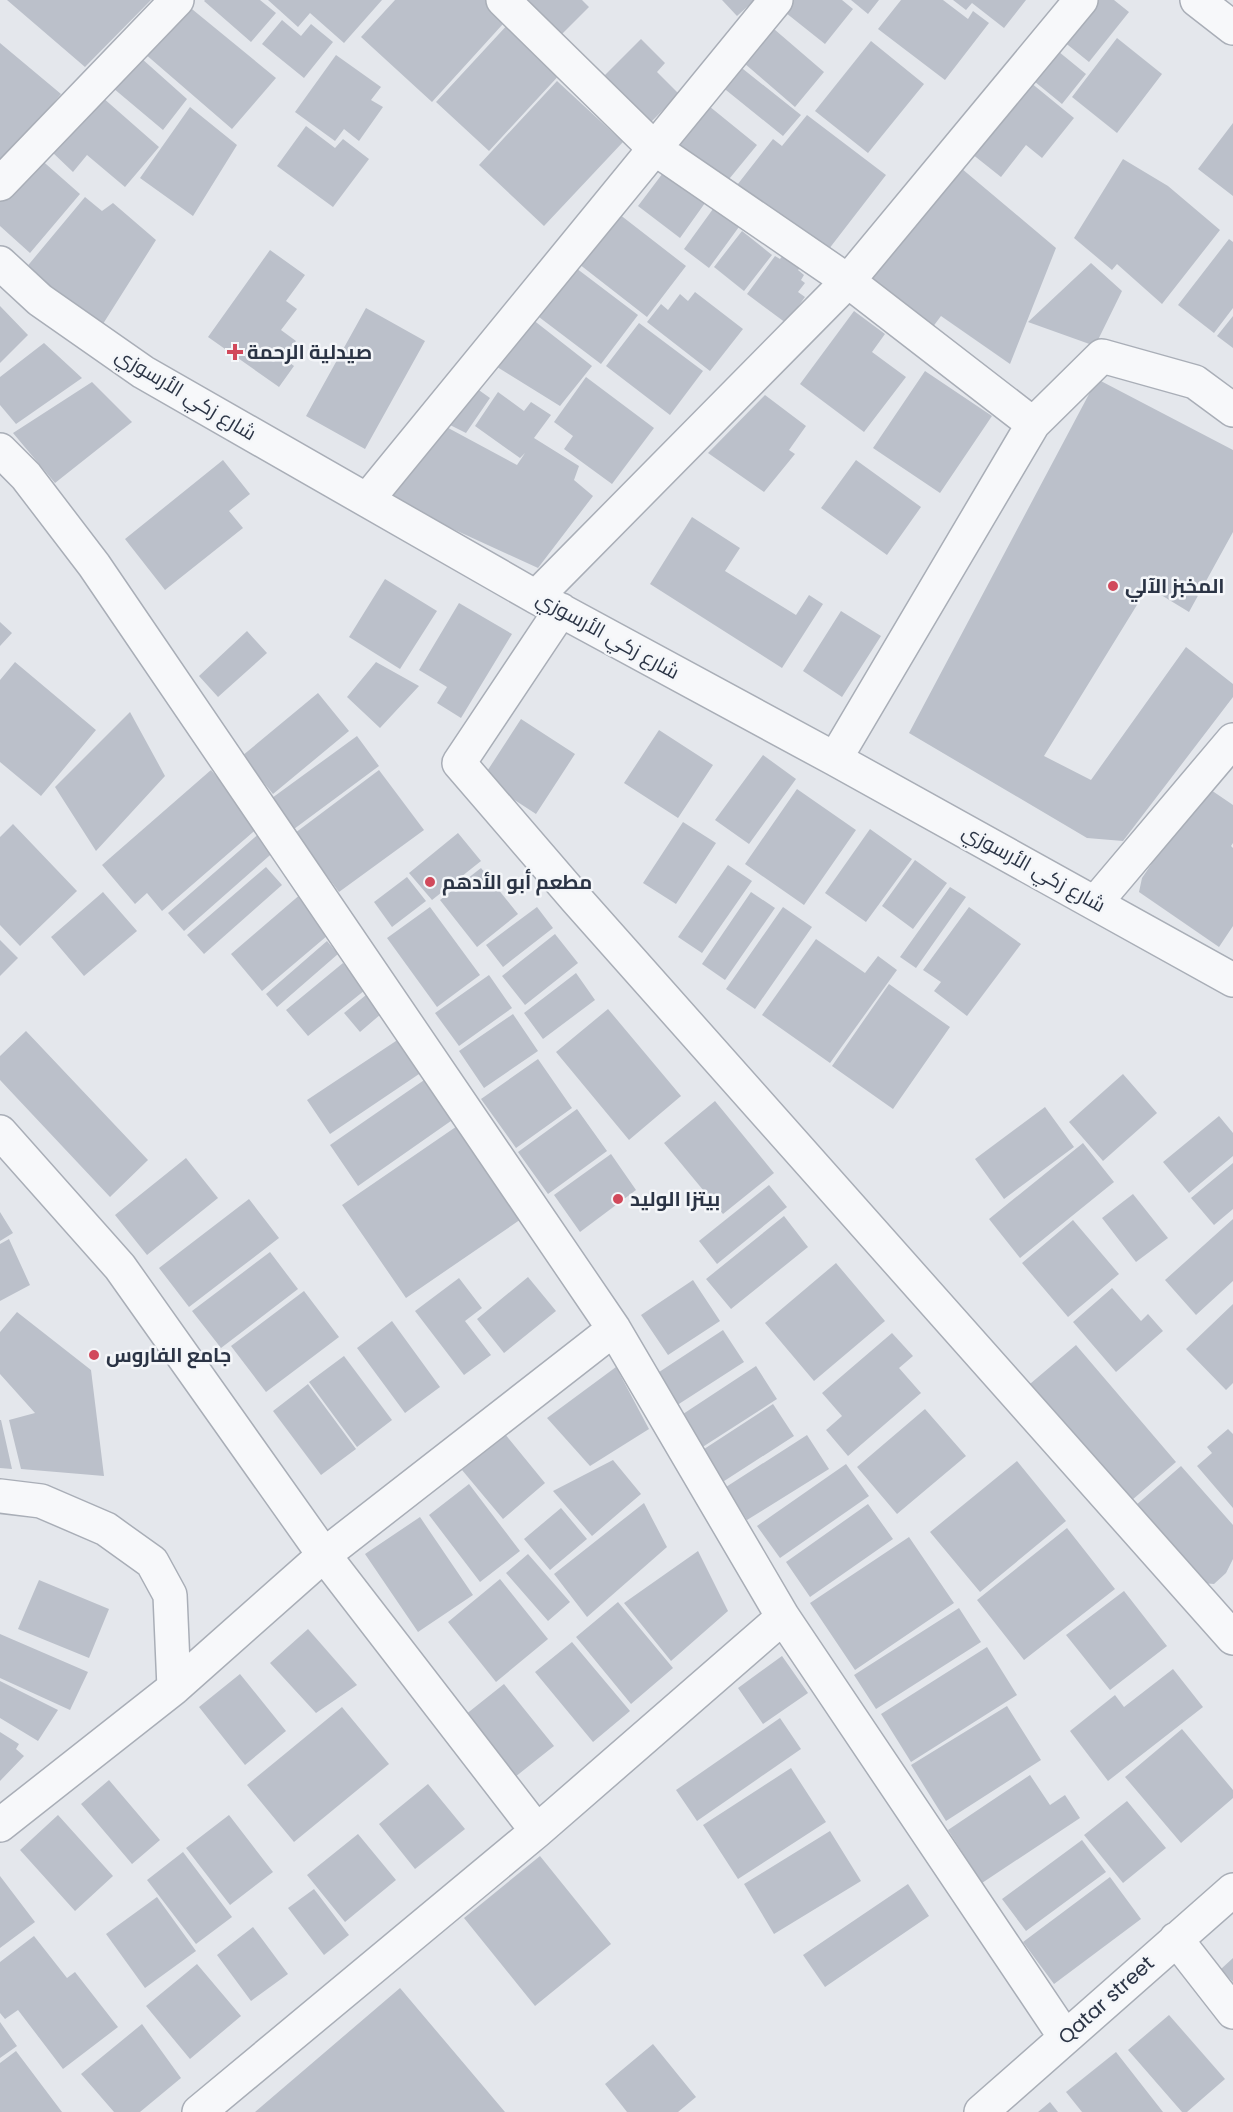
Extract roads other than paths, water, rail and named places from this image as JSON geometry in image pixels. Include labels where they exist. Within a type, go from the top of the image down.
[{"type":"street","points":[[0,184],[177,0]]},
{"type":"street","points":[[503,0],[654,147],[848,281],[1033,424]]},
{"type":"street","points":[[367,500],[776,0]]},
{"type":"street","points":[[1081,0],[848,281],[548,603],[459,763],[585,909],[1233,1638]]},
{"type":"street","points":[[1197,0],[1233,28]]},
{"type":"street","name":"شارع زكي الأرسوزي","points":[[0,263],[40,300],[143,372],[548,603],[1096,902],[1233,980]]},
{"type":"street","points":[[836,759],[1033,424],[1102,356],[1195,382],[1233,410]]},
{"type":"street","points":[[0,450],[26,476],[94,565],[614,1329],[783,1617],[1065,2037]]},
{"type":"street","points":[[1096,902],[1233,740]]},
{"type":"street","points":[[0,1132],[120,1267],[324,1555],[537,1831]]},
{"type":"street","points":[[0,1825],[174,1688],[324,1555],[614,1329]]},
{"type":"street","points":[[0,1496],[41,1501],[106,1528],[152,1562],[170,1596],[174,1688]]},
{"type":"street","points":[[199,2112],[537,1831],[783,1617]]},
{"type":"street","name":"Qatar street","points":[[981,2112],[1233,1890]]},
{"type":"street","points":[[1176,1939],[1233,2012]]},
{"type":"place","name":"صيدلية الرحمة","points":[[235,352]]},
{"type":"place","name":"المخبز الآلي","points":[[1113,586]]},
{"type":"place","name":"مطعم أبو الأدهم","points":[[430,882]]},
{"type":"place","name":"بيتزا الوليد","points":[[618,1199]]},
{"type":"place","name":"جامع الفاروس","points":[[94,1355]]}]
